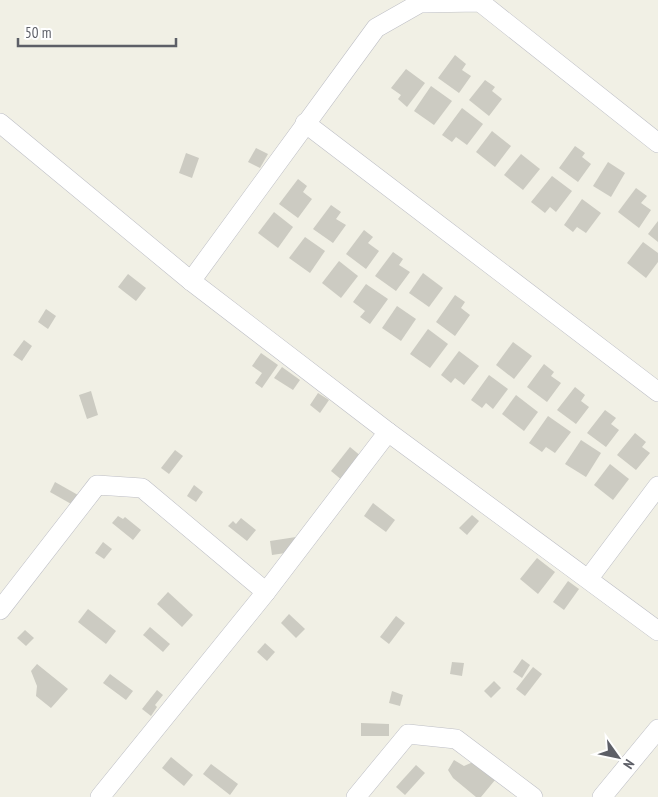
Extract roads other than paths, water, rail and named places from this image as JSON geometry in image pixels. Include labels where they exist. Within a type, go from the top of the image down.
[{"type":"street","points":[[191,281],[376,28],[420,3],[480,2],[658,143]]},
{"type":"street","points":[[0,123],[191,281],[388,432],[658,630]]},
{"type":"street","points":[[305,123],[658,392]]},
{"type":"street","points":[[100,797],[266,592],[388,432]]},
{"type":"street","points":[[0,610],[97,485],[142,488],[266,592]]},
{"type":"street","points":[[589,578],[658,486]]},
{"type":"street","points":[[602,797],[658,729]]},
{"type":"street","points":[[356,797],[408,734],[456,739],[533,797]]}]
